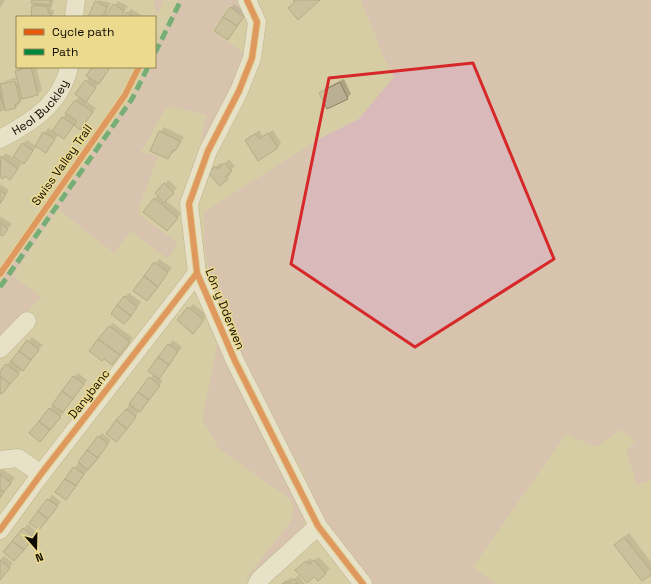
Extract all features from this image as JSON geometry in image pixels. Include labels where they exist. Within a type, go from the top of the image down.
[{"type":"street","points":[[74,16],[76,0]]},
{"type":"street","name":"Lôn y Dderwen","points":[[247,0],[257,22],[252,58],[240,91],[208,151],[189,204],[197,273],[235,362],[318,526],[363,584]]},
{"type":"street","name":"Heol Buckley","points":[[0,139],[38,116],[54,102],[64,84],[69,68]]},
{"type":"street","name":"Danybanc","points":[[0,530],[41,474],[197,273]]},
{"type":"street","points":[[0,349],[27,320]]},
{"type":"street","points":[[0,460],[18,458],[41,474]]},
{"type":"street","points":[[257,584],[260,579],[318,526]]},
{"type":"highlighted area","points":[[473,63],[554,259],[415,347],[291,264],[329,78]]},
{"type":"shaded area","points":[[153,0],[164,0],[157,15]]},
{"type":"shaded area","points":[[179,0],[244,0],[254,22],[229,6],[212,31],[250,57],[208,144],[200,143],[206,115],[167,106],[141,152],[158,156],[137,213],[177,242],[173,252],[168,259],[131,231],[114,253],[58,209],[13,276],[41,297],[0,340],[0,281],[131,98],[146,68],[156,68],[156,47]]},
{"type":"shaded area","points":[[361,0],[651,0],[651,480],[637,485],[626,452],[635,440],[620,430],[596,447],[566,434],[473,567],[496,584],[371,584],[325,523],[302,470],[240,360],[209,272],[204,242],[204,212],[317,140],[359,119],[394,77],[385,60]]},
{"type":"shaded area","points":[[217,341],[307,513],[303,529],[265,569],[246,578],[290,523],[294,509],[290,499],[219,449],[202,419]]},
{"type":"building","points":[[32,0],[51,0],[50,5],[31,3]]},
{"type":"building","points":[[293,0],[320,0],[298,20],[288,8],[295,2]]},
{"type":"building","points":[[95,1],[107,7],[103,16],[88,16]]},
{"type":"building","points":[[113,4],[124,11],[122,16],[106,16]]},
{"type":"building","points":[[32,5],[48,7],[48,13],[51,13],[50,16],[31,16]]},
{"type":"building","points":[[230,7],[244,17],[237,26],[223,17]]},
{"type":"building","points":[[127,12],[133,16],[124,16]]},
{"type":"building","points":[[223,17],[237,26],[228,40],[214,31]]},
{"type":"building","points":[[31,68],[38,95],[22,99],[15,71]]},
{"type":"building","points":[[91,68],[109,69],[99,84],[86,76]]},
{"type":"building","points":[[85,80],[96,88],[86,102],[75,94]]},
{"type":"building","points":[[15,81],[20,102],[15,104],[16,108],[5,111],[0,84]]},
{"type":"building","points":[[340,82],[348,99],[327,109],[319,93]]},
{"type":"building","points":[[0,94],[4,109],[0,110]]},
{"type":"building","points":[[75,100],[93,112],[80,130],[74,125],[77,121],[65,113]]},
{"type":"building","points":[[62,117],[74,125],[64,139],[52,131]]},
{"type":"building","points":[[159,131],[180,141],[175,151],[173,150],[168,159],[150,151]]},
{"type":"building","points":[[43,132],[55,139],[46,153],[35,146]]},
{"type":"building","points":[[268,133],[278,148],[258,161],[245,140],[255,134],[259,139]]},
{"type":"building","points":[[22,143],[33,151],[24,164],[13,157]]},
{"type":"building","points":[[1,156],[18,169],[10,180],[5,176],[3,179],[0,177]]},
{"type":"building","points":[[224,163],[232,171],[225,177],[228,179],[220,186],[208,173],[215,166],[218,169]]},
{"type":"building","points":[[164,183],[174,193],[164,203],[155,193]]},
{"type":"building","points":[[0,191],[6,194],[0,204]]},
{"type":"building","points":[[154,198],[178,218],[167,231],[143,212]]},
{"type":"building","points":[[0,223],[8,229],[3,236],[0,235]]},
{"type":"building","points":[[154,262],[168,272],[158,287],[144,276]]},
{"type":"building","points":[[144,276],[158,287],[147,301],[133,291]]},
{"type":"building","points":[[124,296],[137,307],[131,316],[117,305]]},
{"type":"building","points":[[117,305],[131,316],[124,324],[111,314]]},
{"type":"building","points":[[188,307],[204,320],[193,334],[177,320]]},
{"type":"building","points":[[109,326],[130,342],[120,355],[98,339]]},
{"type":"building","points":[[98,339],[120,355],[112,365],[104,359],[102,361],[89,351]]},
{"type":"building","points":[[27,340],[39,350],[31,360],[19,351]]},
{"type":"building","points":[[168,344],[178,351],[169,365],[158,357]]},
{"type":"building","points":[[19,351],[31,360],[23,371],[11,361]]},
{"type":"building","points":[[158,357],[169,365],[159,379],[148,371]]},
{"type":"building","points":[[6,364],[19,374],[10,384],[0,376],[0,371]]},
{"type":"building","points":[[0,376],[10,384],[2,394],[0,393]]},
{"type":"building","points":[[73,376],[84,384],[73,399],[62,391]]},
{"type":"building","points":[[149,377],[160,386],[149,400],[138,392]]},
{"type":"building","points":[[62,391],[73,399],[63,412],[52,405]]},
{"type":"building","points":[[138,392],[149,400],[140,412],[129,404]]},
{"type":"building","points":[[49,408],[61,417],[50,430],[39,421]]},
{"type":"building","points":[[126,409],[136,417],[127,429],[116,420]]},
{"type":"building","points":[[116,420],[127,429],[116,442],[106,434]]},
{"type":"building","points":[[39,421],[50,430],[40,442],[29,433]]},
{"type":"building","points":[[98,436],[108,444],[98,458],[87,450]]},
{"type":"building","points":[[87,450],[98,458],[88,470],[78,462]]},
{"type":"building","points":[[73,467],[84,474],[76,486],[65,479]]},
{"type":"building","points":[[0,474],[11,483],[4,492],[0,489]]},
{"type":"building","points":[[65,479],[76,486],[66,500],[55,492]]},
{"type":"building","points":[[0,489],[4,492],[0,498]]},
{"type":"building","points":[[47,499],[58,506],[48,519],[38,511]]},
{"type":"building","points":[[38,511],[48,519],[39,530],[29,523]]},
{"type":"building","points":[[23,528],[34,537],[24,550],[12,541]]},
{"type":"building","points":[[624,537],[651,571],[651,575],[642,581],[614,545]]},
{"type":"building","points":[[12,541],[24,550],[14,561],[3,552]]},
{"type":"building","points":[[0,560],[10,568],[0,580]]},
{"type":"building","points":[[314,560],[326,574],[318,581],[314,577],[307,583],[295,570],[306,561],[309,565]]},
{"type":"building","points":[[294,579],[298,584],[282,584],[286,581],[288,583]]},
{"type":"marked path","points":[[156,51],[181,0]]},
{"type":"marked path","points":[[0,287],[132,99],[148,68]]},
{"type":"cycle path","points":[[247,0],[257,22],[252,58],[239,91],[208,151],[189,204],[197,273],[235,361],[318,526],[363,584]]},
{"type":"cycle path","name":"Swiss Valley Trail","points":[[0,274],[125,95],[138,68]]},
{"type":"cycle path","points":[[0,530],[41,474],[197,273]]}]
